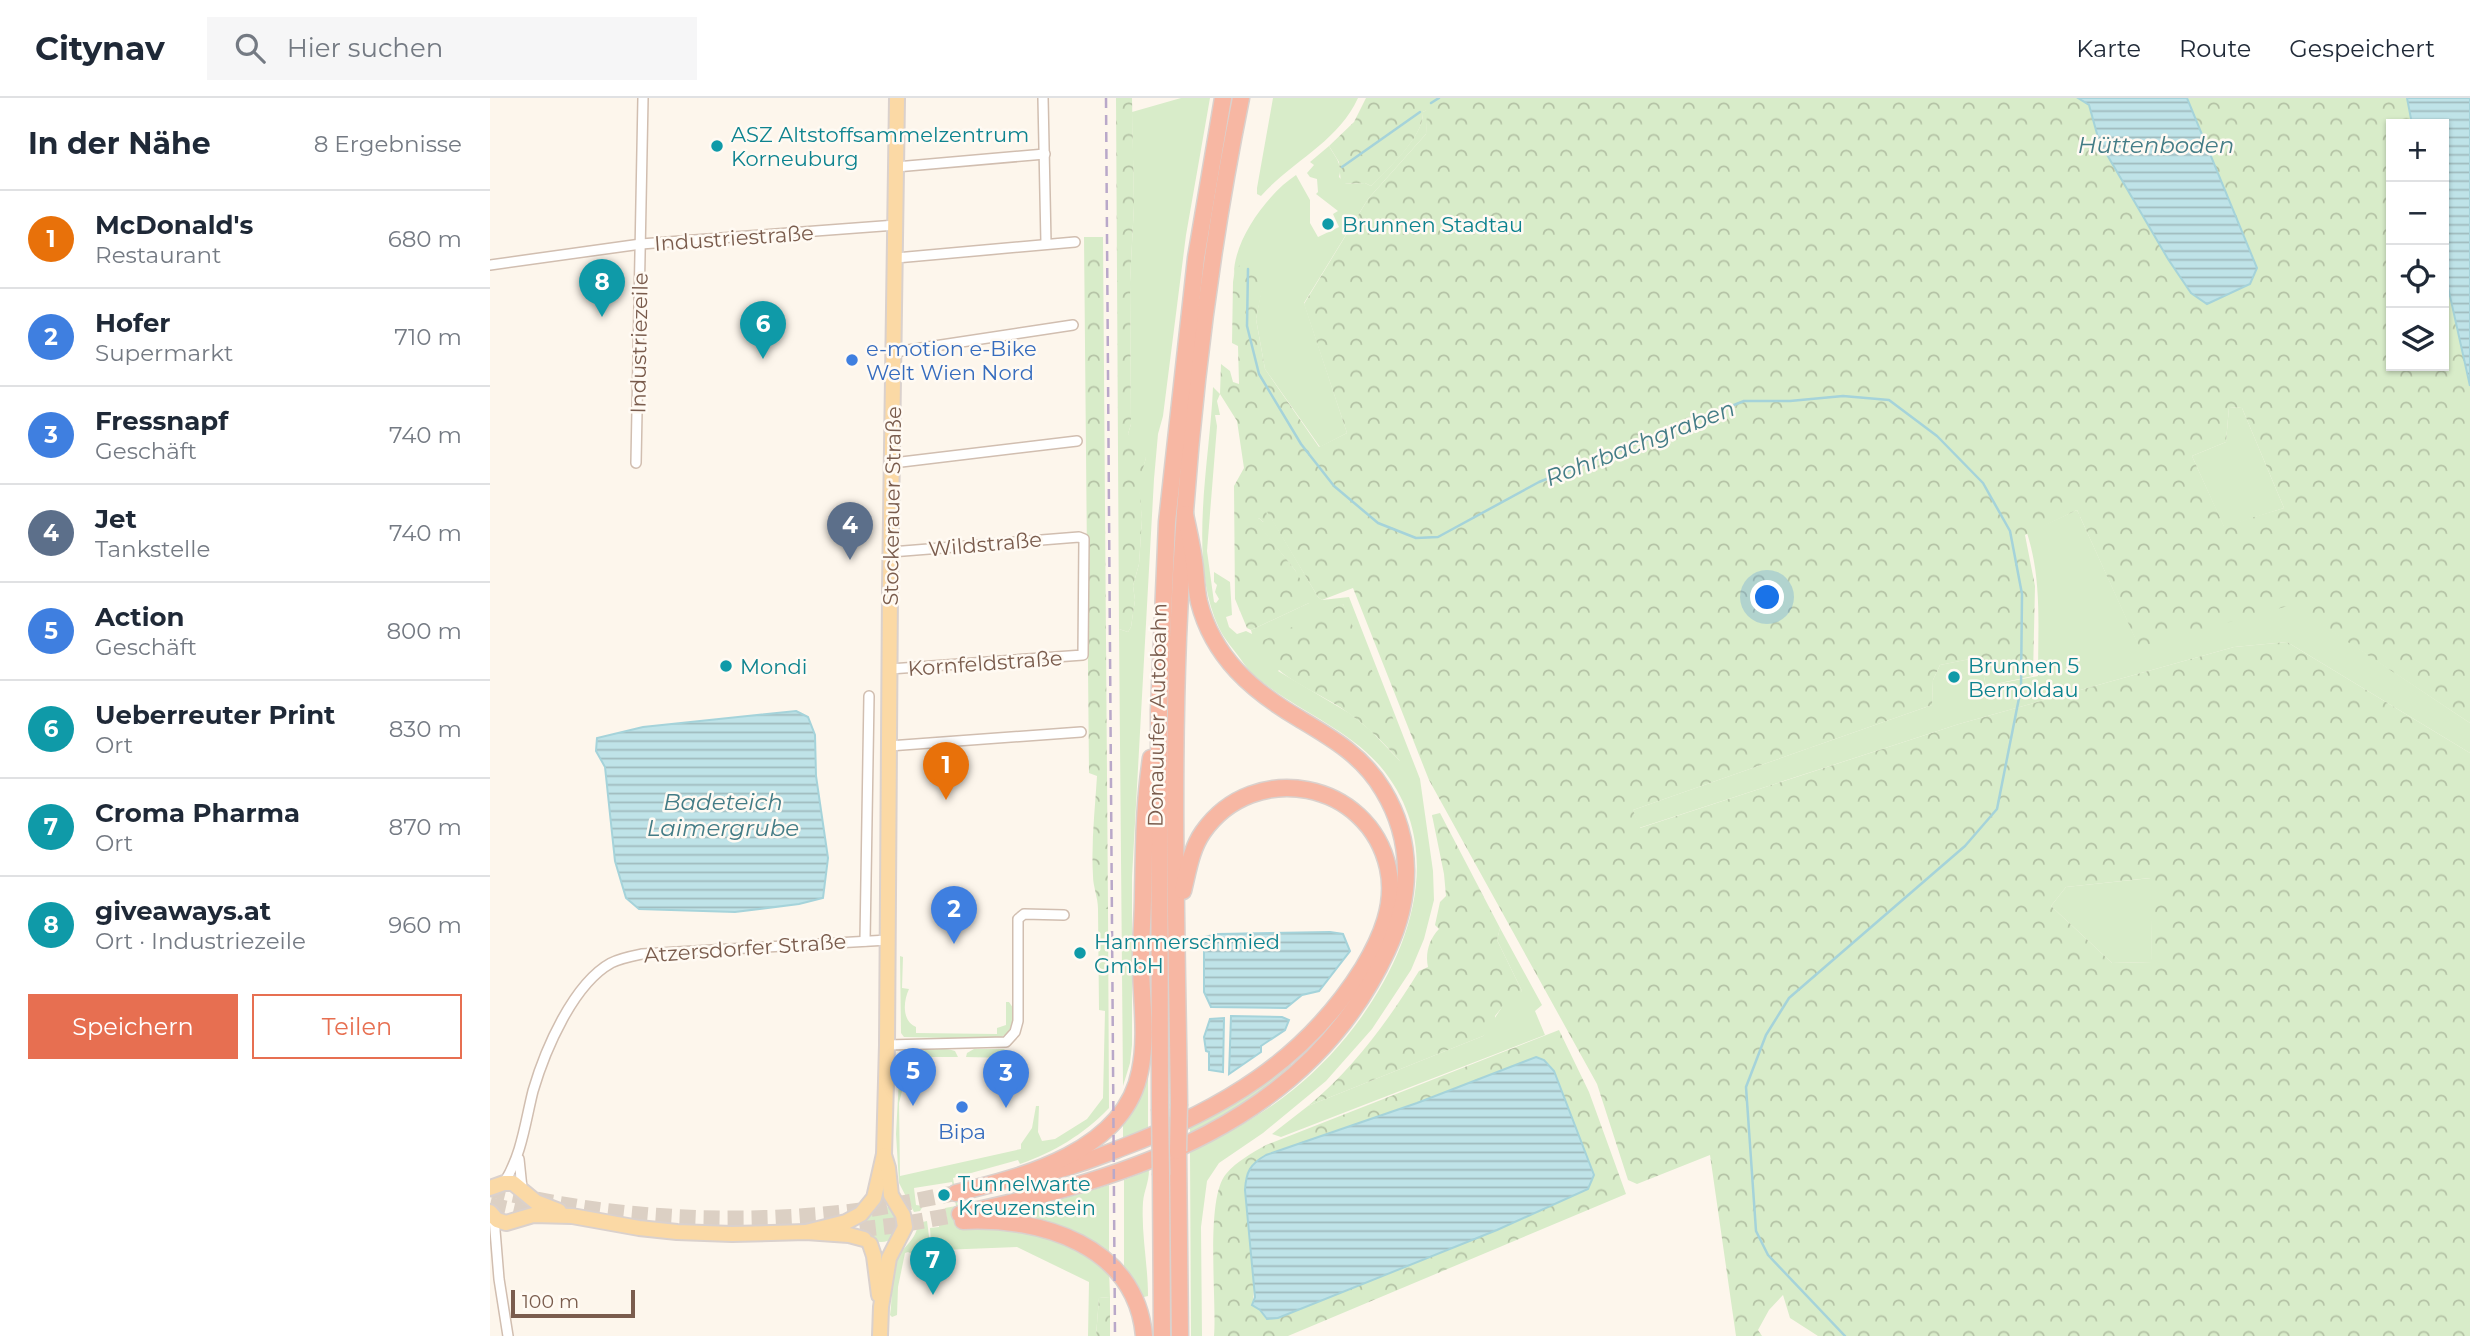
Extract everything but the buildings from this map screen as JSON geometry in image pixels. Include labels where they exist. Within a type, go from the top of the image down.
[{"type":"highway","name":"Donauufer Autobahn","points":[[1162,1336],[1159,710],[1169,488],[1196,258],[1223,98]]},
{"type":"highway","name":"Donauufer Autobahn","points":[[1180,1336],[1177,681],[1185,514],[1211,274],[1241,98]]},
{"type":"highway","points":[[1144,1336],[1137,1303],[1127,1283],[1107,1262],[1087,1247],[1050,1231],[1023,1224],[960,1218],[1135,1167],[1195,1141],[1244,1115],[1283,1086],[1327,1044],[1361,999],[1393,939],[1405,898],[1407,870],[1403,838],[1395,811],[1374,776],[1341,744],[1256,690],[1238,674],[1216,643],[1199,601],[1185,514]]},
{"type":"highway","points":[[1025,1175],[1062,1160],[1114,1121],[1125,1107],[1140,1074],[1143,1051],[1140,955],[1145,799],[1159,710]]},
{"type":"highway","points":[[956,1193],[1025,1175],[1055,1171],[1102,1156],[1233,1097],[1286,1058],[1330,1013],[1367,961],[1387,915],[1390,897],[1388,867],[1372,831],[1359,815],[1342,803],[1307,789],[1276,788],[1261,791],[1232,804],[1204,831],[1189,861],[1177,918]]},
{"type":"main road","name":"Stockerauer Straße","points":[[884,1154],[898,98]]},
{"type":"main road","points":[[880,1336],[881,1307],[888,1264],[905,1227],[903,1215],[891,1195],[884,1154]]},
{"type":"main road","points":[[881,1307],[874,1256],[859,1227],[876,1191],[884,1154]]},
{"type":"main road","points":[[495,1188],[513,1183],[540,1204],[572,1216]]},
{"type":"main road","points":[[518,1220],[528,1207],[524,1192]]},
{"type":"main road","points":[[806,1232],[846,1222],[884,1201],[896,1206]]},
{"type":"main road","points":[[492,1215],[503,1223],[538,1214],[572,1216],[677,1232],[806,1232],[849,1235],[882,1247],[895,1244]]},
{"type":"street","name":"Industriezeile","points":[[636,463],[643,98]]},
{"type":"street","points":[[1043,98],[1046,243]]},
{"type":"street","points":[[896,167],[1045,154]]},
{"type":"street","name":"Industriestraße","points":[[490,265],[641,244],[896,225]]},
{"type":"street","points":[[896,258],[1075,242]]},
{"type":"street","points":[[895,352],[1073,325]]},
{"type":"street","points":[[893,463],[1077,440]]},
{"type":"street","name":"Wildstraße","points":[[891,552],[1079,537],[1084,539],[1083,655],[1079,657]]},
{"type":"street","name":"Kornfeldstraße","points":[[890,669],[1079,657]]},
{"type":"street","points":[[864,941],[869,696]]},
{"type":"street","points":[[889,746],[1081,732]]},
{"type":"street","points":[[887,1045],[1001,1043],[1010,1039],[1018,1021],[1018,919],[1024,914],[1064,915]]},
{"type":"street","name":"Atzersdorfer Straße","points":[[524,1192],[519,1154],[534,1089],[547,1052],[583,987],[612,962],[642,954],[888,940]]},
{"type":"street","name":"Atzersdorfer Straße","points":[[495,1188],[519,1154]]},
{"type":"street","points":[[492,1215],[508,1336]]},
{"type":"street","points":[[498,1252],[518,1220]]},
{"type":"green space","points":[[1116,98],[1132,98],[1134,205],[1130,282],[1131,424],[1128,434],[1143,445],[1146,458],[1139,482],[1142,519],[1139,564],[1133,586],[1135,600],[1128,632],[1119,629]]},
{"type":"green space","points":[[1181,98],[1210,98],[1186,235],[1154,479],[1132,877],[1132,1045],[1123,1086],[1119,629],[1128,632],[1131,627],[1135,600],[1133,586],[1139,564],[1142,519],[1138,482],[1146,458],[1128,434],[1131,424],[1130,282],[1134,205],[1132,112]]},
{"type":"green space","points":[[1273,98],[1358,98],[1339,127],[1261,196],[1257,194],[1257,188]]},
{"type":"green space","points":[[1366,98],[2078,98],[2089,105],[2099,141],[2191,293],[2257,268],[2187,98],[2407,98],[2411,119],[2386,119],[2386,371],[2449,371],[2449,292],[2470,386],[2470,723],[2292,605],[2139,647],[2077,510],[2025,535],[2035,586],[2033,676],[1986,686],[1980,657],[1940,665],[1933,680],[1932,705],[1633,810],[1640,828],[1959,724],[2234,647],[2287,642],[2470,753],[2470,1336],[1818,1336],[1790,1318],[1783,1295],[1769,1310],[1758,1330],[1762,1336],[1736,1336],[1710,1155],[1637,1184],[1628,1180],[1597,1084],[1429,780],[1353,588],[1322,600],[1318,597],[1266,510],[1267,516],[1263,522],[1259,518],[1257,522],[1295,570],[1311,598],[1309,603],[1251,630],[1247,628],[1235,599],[1234,486],[1244,468],[1237,421],[1220,394],[1221,364],[1230,371],[1233,382],[1239,384],[1238,346],[1232,343],[1235,269],[1246,261],[1265,276],[1256,319],[1265,369],[1319,447],[1347,433],[1304,304],[1368,199],[1426,134],[1427,110],[1423,112],[1418,132],[1411,142],[1371,186],[1365,183],[1341,184],[1339,162],[1329,146],[1354,122]],"holes":[[[2229,407],[2242,408],[2284,508],[2224,526],[2192,456],[2226,442]],[[2150,878],[2152,962],[2112,963],[2051,906],[2066,887]]]},
{"type":"green space","points":[[1428,109],[1426,134],[1368,199],[1304,303],[1347,433],[1320,447],[1265,369],[1256,319],[1264,276],[1235,269],[1234,277],[1235,263],[1239,249],[1263,206],[1296,175],[1310,200],[1310,223],[1318,237],[1339,227],[1333,214],[1338,211],[1316,194],[1317,179],[1307,173],[1314,165],[1310,162],[1329,146],[1339,164],[1339,177],[1346,184],[1365,183],[1371,186],[1411,142],[1422,122],[1423,112]]},
{"type":"green space","points":[[1084,237],[1103,237],[1108,909],[1098,909],[1093,880],[1097,776],[1089,773]]},
{"type":"green space","points":[[1213,387],[1220,394],[1217,401],[1220,415],[1215,415],[1217,426],[1207,551],[1214,602],[1219,599],[1215,592],[1217,585],[1214,582],[1214,572],[1230,582],[1232,615],[1226,617],[1229,627],[1237,634],[1246,631],[1252,634],[1251,630],[1309,603],[1295,570],[1256,522],[1259,518],[1263,522],[1266,509],[1318,597],[1322,600],[1349,597],[1420,779],[1433,871],[1434,900],[1424,939],[1411,970],[1372,1029],[1326,1081],[1263,1133],[1219,1163],[1207,1181],[1201,1227],[1202,1336],[1191,1336],[1190,1152],[1244,1124],[1294,1089],[1327,1059],[1357,1023],[1383,983],[1403,940],[1415,895],[1416,850],[1405,807],[1380,766],[1351,740],[1253,674],[1219,628],[1209,601],[1202,542]],"holes":[[[1343,604],[1400,761],[1349,713],[1278,671]]]},
{"type":"green space","points":[[2229,407],[2242,408],[2284,508],[2224,527],[2192,456],[2226,442]]},
{"type":"green space","points":[[2077,510],[2139,646],[2292,604],[2470,723],[2470,753],[2287,642],[2234,647],[1959,724],[1639,828],[1633,810],[1932,705],[1933,680],[1940,665],[1980,657],[1986,686],[2038,676],[2037,586],[2027,533]]},
{"type":"green space","points":[[1343,604],[1410,757],[1400,761],[1354,717],[1285,675],[1265,656],[1257,643]]},
{"type":"green space","points":[[1440,813],[1500,928],[1497,940],[1522,991],[1510,1006],[1504,1005],[1495,1016],[1495,1025],[1483,1036],[1308,1106],[1355,1060],[1395,1008],[1419,971],[1428,967],[1429,947],[1439,929],[1435,925],[1440,902],[1446,896],[1432,815]]},
{"type":"green space","points":[[2151,878],[2152,962],[2112,963],[2051,906],[2066,887]]},
{"type":"green space","points":[[1098,909],[1108,909],[1109,1108],[1067,1142],[1045,1154],[1020,1164],[1018,1160],[953,1178],[962,1229],[1001,1229],[1040,1235],[1077,1248],[1109,1270],[1110,1297],[1099,1298],[1096,1336],[1088,1336],[1089,1282],[1017,1247],[941,1250],[931,1243],[930,1228],[939,1227],[939,1221],[947,1220],[945,1208],[956,1206],[952,1182],[914,1188],[916,1205],[923,1206],[920,1211],[914,1212],[899,1183],[896,1134],[900,1060],[918,1051],[934,1049],[955,1051],[958,1057],[909,1057],[908,1063],[902,1063],[899,1103],[900,1176],[1021,1149],[1021,1144],[1032,1128],[1036,1106],[1039,1106],[1038,1132],[1042,1141],[1055,1139],[1087,1119],[1103,1098],[1105,1011],[1099,1010]]},
{"type":"green space","points":[[1500,928],[1542,1005],[1535,1011],[1545,1035],[1281,1137],[1272,1134],[1308,1106],[1483,1036],[1504,1004],[1522,991],[1497,940]]},
{"type":"green space","points":[[900,956],[903,957],[902,988],[909,989],[905,1005],[906,1016],[916,1027],[916,1033],[997,1034],[997,1028],[1006,1025],[1006,1002],[1013,1008],[1012,1024],[1008,1032],[994,1039],[904,1037],[901,1033]]},
{"type":"green space","points":[[1559,1030],[1589,1092],[1626,1194],[1288,1336],[1214,1336],[1213,1251],[1220,1186],[1235,1165],[1266,1145]],"holes":[[[1536,1057],[1587,1189],[1497,1230],[1278,1318],[1266,1319],[1253,1301],[1266,1155],[1417,1103]]]},
{"type":"green space","points":[[974,1049],[1004,1049],[1014,1066],[1012,1086],[1007,1087],[1008,1058],[966,1057],[967,1053]]},
{"type":"green space","points":[[1148,1060],[1148,1129],[1123,1139],[1123,1118]]},
{"type":"green space","points":[[1289,1062],[1295,1069],[1281,1081],[1190,1135],[1190,1125]]},
{"type":"green space","points":[[1149,1170],[1143,1214],[1148,1296],[1140,1298],[1124,1272],[1124,1180]]},
{"type":"green space","points":[[1109,1185],[1109,1257],[1062,1228],[1032,1218],[1032,1208]]},
{"type":"green space","points":[[881,1206],[894,1211],[899,1224],[894,1237],[881,1242],[868,1237],[863,1224],[868,1211]]},
{"type":"green space","points":[[927,1221],[930,1244],[939,1249],[942,1255],[905,1253],[898,1287],[897,1315],[892,1317],[892,1281],[897,1260],[915,1235],[918,1223]]},
{"type":"green space","points":[[1110,1297],[1110,1336],[1096,1336],[1099,1298]]},
{"type":"water","name":"Hüttenboden","points":[[2078,98],[2187,98],[2257,268],[2250,284],[2207,304],[2191,293],[2099,141],[2089,105]]},
{"type":"water","points":[[2407,98],[2470,98],[2470,386],[2449,292],[2449,119],[2411,119]]},
{"type":"water","name":"Badeteich Laimergrube","points":[[796,711],[808,717],[815,735],[816,776],[828,858],[823,898],[799,904],[735,912],[639,909],[626,898],[615,861],[605,767],[596,751],[597,738],[643,727]]},
{"type":"water","points":[[1218,934],[1343,934],[1350,951],[1319,991],[1302,995],[1286,1008],[1211,1007],[1204,992],[1204,937]]},
{"type":"water","points":[[1231,1016],[1282,1017],[1289,1020],[1285,1030],[1261,1046],[1261,1052],[1229,1074]]},
{"type":"water","points":[[1224,1018],[1223,1072],[1209,1070],[1209,1052],[1206,1051],[1204,1037],[1210,1019]]},
{"type":"water","points":[[1536,1057],[1544,1060],[1554,1071],[1594,1175],[1588,1189],[1497,1230],[1278,1318],[1267,1319],[1252,1305],[1255,1297],[1245,1190],[1246,1178],[1256,1162],[1266,1155],[1417,1103]]},
{"type":"waterway","name":"Rohrbachgraben","points":[[1431,103],[1439,98]]},
{"type":"waterway","name":"Rohrbachgraben","points":[[1342,167],[1420,112]]},
{"type":"waterway","name":"Rohrbachgraben","points":[[1248,269],[1247,326],[1259,374],[1301,444],[1334,486],[1378,523],[1416,538],[1438,537],[1539,482],[1744,401],[1790,401],[1843,396],[1889,400],[1937,436],[1983,483],[2010,531],[2022,594],[2021,688],[1997,809],[1965,846],[1789,998],[1766,1035],[1746,1087],[1756,1231],[1768,1255],[1845,1336]]},
{"type":"tunnel","points":[[490,1189],[620,1213],[708,1218],[796,1217],[840,1213],[956,1193]]},
{"type":"tunnel","points":[[490,1205],[539,1216]]},
{"type":"tunnel","points":[[836,1232],[899,1225],[960,1214]]},
{"type":"railway","points":[[1106,98],[1115,1336]]},
{"type":"place","name":"ASZ Altstoffsammelzentrum Korneuburg","points":[[717,146]]},
{"type":"place","name":"Brunnen Stadtau","points":[[1328,224]]},
{"type":"place","name":"giveaways.at","points":[[602,317]]},
{"type":"place","name":"Ueberreuter Print","points":[[763,359]]},
{"type":"place","name":"e-motion e-Bike Welt Wien Nord","points":[[852,360]]},
{"type":"place","name":"Jet","points":[[850,560]]},
{"type":"place","name":"Mondi","points":[[726,666]]},
{"type":"place","name":"Brunnen 5 Bernoldau","points":[[1954,677]]},
{"type":"place","name":"McDonald's","points":[[946,800]]},
{"type":"place","name":"Hofer","points":[[954,944]]},
{"type":"place","name":"Hammerschmied GmbH","points":[[1080,953]]},
{"type":"place","name":"Action","points":[[913,1106]]},
{"type":"place","name":"Bipa","points":[[962,1107]]},
{"type":"place","name":"Fressnapf","points":[[1006,1108]]},
{"type":"place","name":"Tunnelwarte Kreuzenstein","points":[[944,1195]]},
{"type":"place","name":"Croma Pharma","points":[[933,1295]]}]
